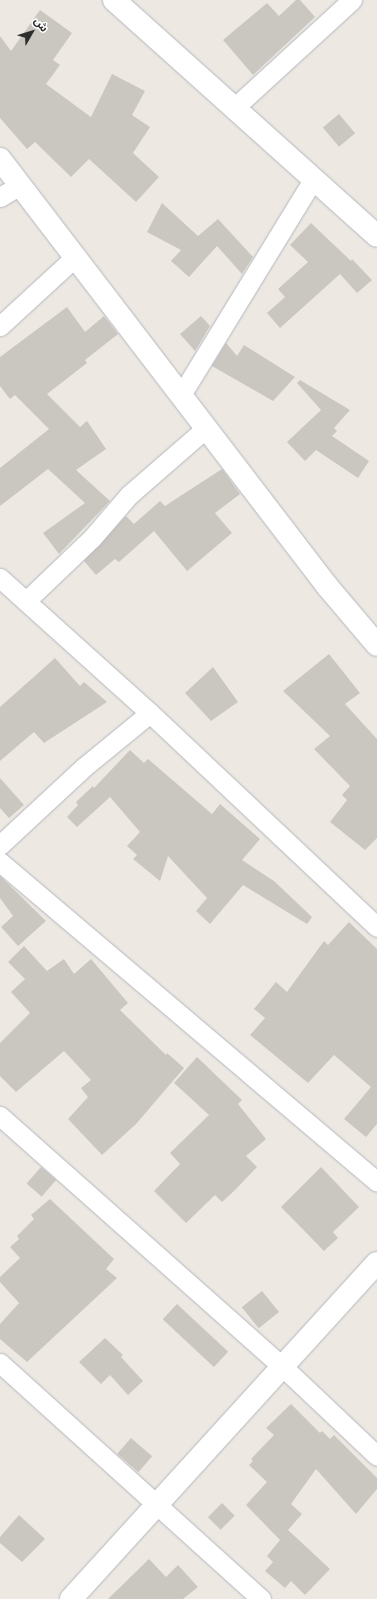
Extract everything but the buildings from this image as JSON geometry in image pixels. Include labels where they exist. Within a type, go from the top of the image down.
[{"type":"street","points":[[114,0],[377,236]]},
{"type":"street","points":[[234,108],[352,0]]},
{"type":"street","points":[[0,159],[327,586],[375,636]]},
{"type":"street","points":[[181,395],[313,180]]},
{"type":"street","points":[[0,197],[20,185]]},
{"type":"street","points":[[0,326],[76,257]]},
{"type":"street","points":[[26,601],[92,538],[129,495],[206,428]]},
{"type":"street","points":[[0,578],[150,713],[377,927]]},
{"type":"street","points":[[0,845],[84,767],[150,713]]},
{"type":"street","points":[[0,862],[377,1182]]},
{"type":"street","points":[[0,1116],[283,1366],[377,1456]]},
{"type":"street","points":[[71,1599],[377,1263]]},
{"type":"street","points":[[0,1363],[158,1504],[260,1599]]}]
